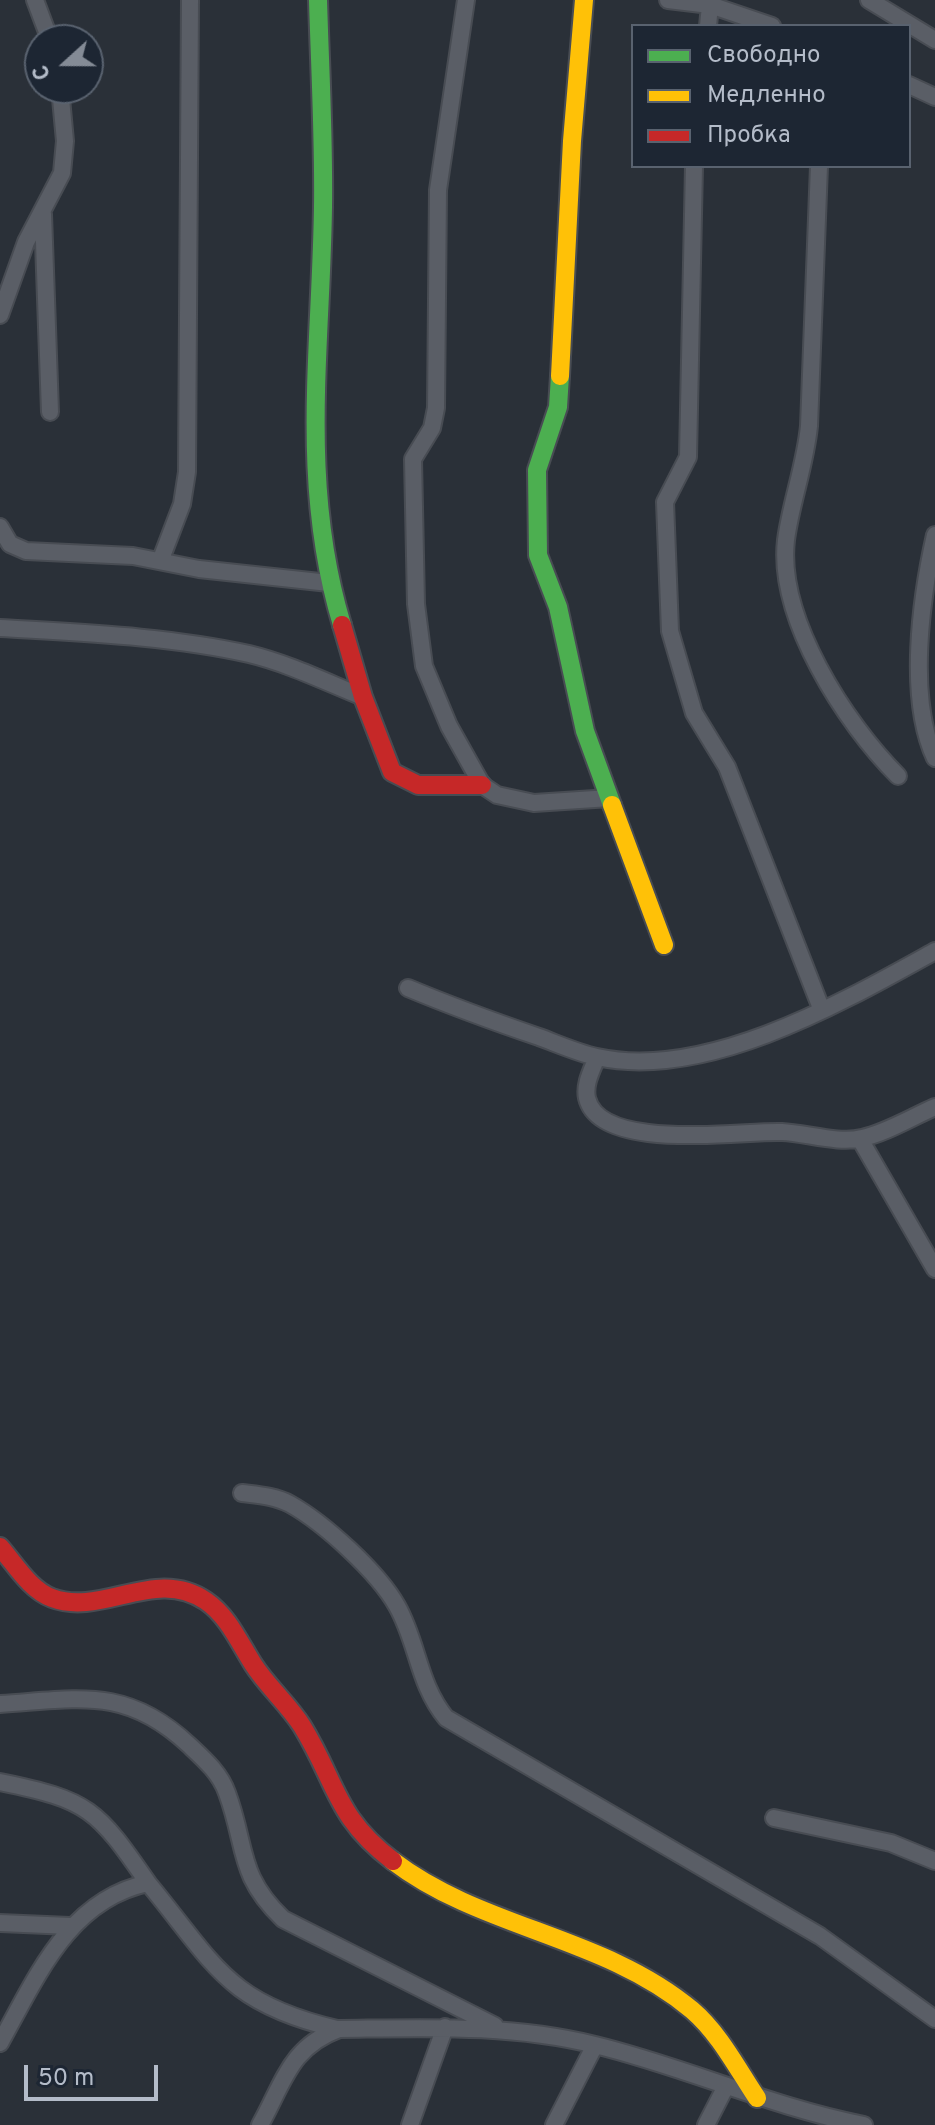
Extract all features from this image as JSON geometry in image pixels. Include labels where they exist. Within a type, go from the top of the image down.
[{"type":"street","points":[[35,0],[44,24]]},
{"type":"street","points":[[161,559],[182,504],[187,472],[190,0]]},
{"type":"street","points":[[318,0],[323,207],[313,403],[318,515],[329,583],[385,763],[400,778],[418,785],[482,785]]},
{"type":"street","points":[[466,0],[438,190],[436,408],[432,428],[413,459],[416,590],[424,666],[449,726],[482,785],[497,795],[534,803],[610,798]]},
{"type":"street","points":[[584,0],[572,141],[558,407],[537,470],[538,555],[558,607],[585,731],[664,945]]},
{"type":"street","points":[[668,0],[710,5],[766,24]]},
{"type":"street","points":[[869,0],[909,24]]},
{"type":"street","points":[[708,24],[710,5]]},
{"type":"street","points":[[911,25],[935,40]]},
{"type":"street","points":[[911,86],[935,97]]},
{"type":"street","points":[[0,315],[26,242],[62,173],[65,141],[62,104]]},
{"type":"street","points":[[694,168],[688,457],[665,502],[670,631],[694,713],[732,778],[821,1008]]},
{"type":"street","points":[[819,168],[809,426],[804,469],[786,541],[789,592],[808,642],[846,713],[863,739],[898,776]]},
{"type":"street","points":[[43,213],[50,412]]},
{"type":"street","points":[[0,527],[10,544],[26,551],[161,559],[199,569],[329,583]]},
{"type":"street","points":[[935,535],[926,575],[918,655],[926,727],[935,758]]},
{"type":"street","points":[[0,628],[92,633],[253,655],[363,697]]},
{"type":"street","points":[[408,988],[463,1012],[597,1057],[627,1060],[682,1056],[751,1041],[785,1028],[935,951]]},
{"type":"street","points":[[597,1057],[587,1084],[587,1100],[595,1111],[617,1125],[669,1138],[782,1132],[860,1139],[935,1107]]},
{"type":"street","points":[[860,1139],[935,1269]]},
{"type":"street","points":[[242,1493],[288,1503],[310,1518],[371,1574],[397,1605],[410,1635],[421,1677],[433,1702],[446,1718],[820,1936],[935,2019]]},
{"type":"street","points":[[0,1547],[39,1591],[54,1600],[72,1601],[157,1586],[179,1589],[203,1598],[224,1618],[256,1669],[294,1714],[323,1767],[339,1806],[367,1842],[402,1870],[459,1899],[621,1966],[675,1997],[713,2034],[757,2098]]},
{"type":"street","points":[[0,1704],[103,1698],[130,1705],[168,1726],[213,1768],[227,1792],[250,1878],[262,1899],[283,1919],[496,2027]]},
{"type":"street","points":[[0,1782],[58,1793],[97,1816],[190,1941],[238,1990],[303,2021],[339,2029],[496,2027],[595,2045],[824,2121],[864,2125]]},
{"type":"street","points":[[774,1818],[891,1843],[935,1861]]},
{"type":"street","points":[[0,2043],[70,1926],[99,1902],[124,1888],[148,1883]]},
{"type":"street","points":[[0,1923],[70,1926]]},
{"type":"street","points":[[410,2125],[445,2027]]},
{"type":"street","points":[[260,2125],[307,2044],[339,2029]]},
{"type":"street","points":[[554,2125],[595,2045]]},
{"type":"street","points":[[706,2125],[726,2086]]},
{"type":"traffic: fast","points":[[318,0],[323,181],[317,468],[329,572],[342,625]]},
{"type":"traffic: fast","points":[[560,376],[558,407],[537,470],[538,555],[558,607],[585,731],[612,805]]},
{"type":"traffic: slow","points":[[560,376],[572,141],[584,0]]},
{"type":"traffic: slow","points":[[612,805],[664,945]]},
{"type":"traffic: slow","points":[[393,1861],[465,1903],[582,1948],[658,1985],[692,2010],[711,2029],[757,2098]]},
{"type":"traffic: jam","points":[[342,625],[363,697],[392,772],[418,785],[482,785]]},
{"type":"traffic: jam","points":[[0,1547],[30,1583],[52,1598],[90,1602],[168,1588],[187,1592],[214,1607],[259,1672],[302,1726],[348,1814],[374,1845],[393,1861]]}]
